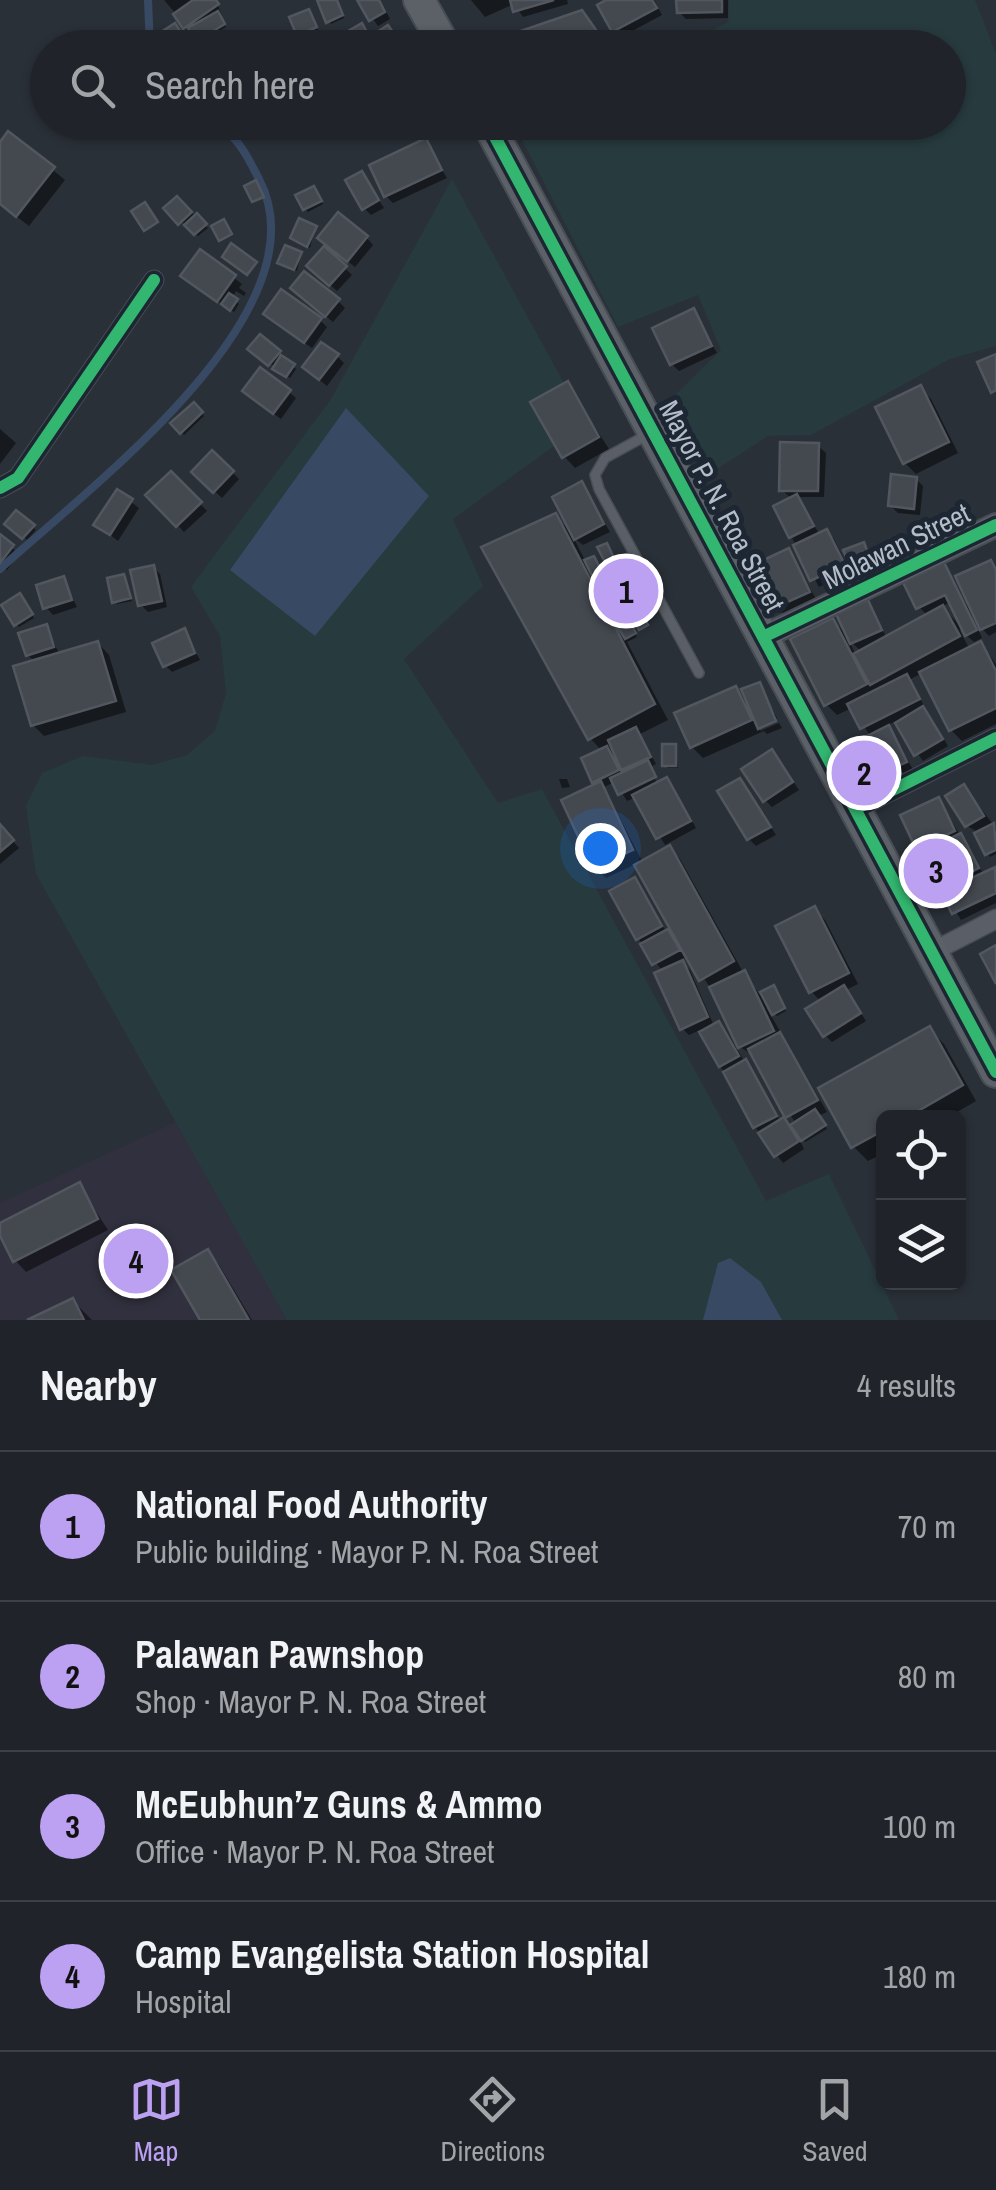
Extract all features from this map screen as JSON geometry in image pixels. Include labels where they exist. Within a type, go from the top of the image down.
[{"type":"main road","points":[[419,0],[436,30]]},
{"type":"main road","name":"Mayor P. N. Roa Street","points":[[498,140],[996,1071]]},
{"type":"street","points":[[0,488],[18,478],[154,280]]},
{"type":"street","name":"Molawan Street","points":[[763,637],[996,525]]},
{"type":"street","points":[[857,808],[996,738]]},
{"type":"street","points":[[934,952],[996,919]]},
{"type":"lane","points":[[654,431],[605,458],[595,475],[598,489],[700,673]]},
{"type":"shaded area","points":[[202,1110],[300,1320],[0,1320],[0,1203]]},
{"type":"green space","points":[[729,0],[975,0],[996,54],[996,346],[950,359],[811,435],[768,436],[708,475],[669,401],[721,350],[698,295],[618,327],[522,140],[966,140],[966,30],[713,30],[728,22]]},
{"type":"green space","points":[[452,179],[586,423],[453,519],[483,586],[404,659],[498,803],[542,789],[766,1201],[829,1174],[876,1272],[876,1290],[885,1290],[899,1320],[287,1320],[36,874],[26,806],[42,773],[83,756],[152,765],[187,755],[215,731],[226,693],[220,636],[191,587],[331,399]]},
{"type":"water","points":[[346,408],[429,496],[315,636],[230,570]]},
{"type":"water","points":[[730,1258],[761,1282],[782,1320],[703,1320],[718,1263]]},
{"type":"building","points":[[193,0],[216,0],[219,4],[183,29],[173,14]]},
{"type":"building","points":[[317,0],[337,0],[343,15],[326,23]]},
{"type":"building","points":[[357,0],[379,0],[385,12],[369,21]]},
{"type":"building","points":[[510,0],[554,0],[513,12]]},
{"type":"building","points":[[606,0],[652,0],[657,8],[611,30],[597,5]]},
{"type":"building","points":[[676,0],[722,0],[722,12],[677,13]]},
{"type":"building","points":[[309,9],[317,27],[294,30],[289,17]]},
{"type":"building","points":[[582,10],[596,30],[524,30]]},
{"type":"building","points":[[218,11],[225,24],[215,30],[188,28]]},
{"type":"building","points":[[8,131],[55,167],[16,217],[0,204],[0,142]]},
{"type":"building","points":[[427,140],[442,170],[384,197],[369,165]]},
{"type":"building","points":[[362,171],[379,200],[362,210],[345,180]]},
{"type":"building","points":[[256,180],[264,197],[252,202],[244,186]]},
{"type":"building","points":[[314,186],[322,201],[303,210],[295,195]]},
{"type":"building","points":[[177,196],[192,212],[178,225],[163,208]]},
{"type":"building","points":[[145,202],[158,222],[144,231],[131,211]]},
{"type":"building","points":[[338,212],[368,236],[347,262],[317,238]]},
{"type":"building","points":[[197,213],[207,224],[194,235],[184,225]]},
{"type":"building","points":[[299,218],[317,226],[307,247],[290,238]]},
{"type":"building","points":[[224,219],[232,234],[219,241],[211,226]]},
{"type":"building","points":[[231,243],[257,262],[247,275],[222,257]]},
{"type":"building","points":[[285,245],[302,252],[294,270],[277,263]]},
{"type":"building","points":[[324,246],[347,266],[329,286],[306,266]]},
{"type":"building","points":[[200,249],[236,275],[217,302],[180,276]]},
{"type":"building","points":[[304,271],[340,299],[325,317],[290,288]]},
{"type":"building","points":[[281,289],[322,318],[304,343],[263,314]]},
{"type":"building","points":[[229,293],[238,299],[230,311],[221,304]]},
{"type":"building","points":[[694,308],[712,346],[670,365],[652,328]]},
{"type":"building","points":[[260,334],[281,351],[268,366],[247,349]]},
{"type":"building","points":[[321,342],[339,354],[319,380],[302,367]]},
{"type":"building","points":[[996,354],[996,390],[991,393],[977,362]]},
{"type":"building","points":[[281,355],[295,364],[286,377],[272,369]]},
{"type":"building","points":[[260,367],[291,390],[273,414],[242,391]]},
{"type":"building","points":[[568,381],[599,437],[562,458],[530,402]]},
{"type":"building","points":[[921,385],[949,442],[903,464],[875,407]]},
{"type":"building","points":[[194,402],[203,412],[180,434],[170,423]]},
{"type":"building","points":[[780,442],[819,443],[818,491],[779,491]]},
{"type":"building","points":[[212,450],[234,471],[213,493],[191,472]]},
{"type":"building","points":[[171,471],[202,502],[176,527],[145,495]]},
{"type":"building","points":[[891,474],[917,477],[914,509],[888,506]]},
{"type":"building","points":[[582,481],[604,524],[574,540],[552,497]]},
{"type":"building","points":[[117,489],[133,499],[110,535],[93,525]]},
{"type":"building","points":[[797,494],[814,526],[789,538],[773,506]]},
{"type":"building","points":[[16,510],[35,525],[22,539],[4,524]]},
{"type":"building","points":[[556,513],[655,704],[588,740],[481,547]]},
{"type":"building","points":[[827,529],[845,565],[810,581],[793,545]]},
{"type":"building","points":[[0,534],[14,545],[0,563]]},
{"type":"building","points":[[864,542],[870,559],[850,566],[843,550]]},
{"type":"building","points":[[607,543],[614,558],[605,562],[597,547]]},
{"type":"building","points":[[789,548],[810,592],[774,608],[753,565]]},
{"type":"building","points":[[594,556],[605,578],[595,582],[584,560]]},
{"type":"building","points":[[941,556],[977,630],[965,636],[945,595],[916,609],[900,576]]},
{"type":"building","points":[[991,560],[996,570],[996,623],[980,630],[955,576]]},
{"type":"building","points":[[154,565],[162,601],[138,606],[130,570]]},
{"type":"building","points":[[124,574],[131,598],[112,603],[107,578]]},
{"type":"building","points":[[64,576],[72,600],[43,609],[36,585]]},
{"type":"building","points":[[20,593],[33,614],[14,626],[1,605]]},
{"type":"building","points":[[635,600],[648,625],[639,630],[625,605]]},
{"type":"building","points":[[868,600],[882,630],[850,644],[836,614]]},
{"type":"building","points":[[943,605],[960,636],[870,685],[853,654]]},
{"type":"building","points":[[623,610],[636,633],[625,639],[611,616]]},
{"type":"building","points":[[833,618],[867,684],[824,706],[790,639]]},
{"type":"building","points":[[47,624],[54,647],[26,656],[18,633]]},
{"type":"building","points":[[185,628],[195,653],[163,667],[152,643]]},
{"type":"building","points":[[98,641],[116,701],[31,726],[13,666]]},
{"type":"building","points":[[981,641],[996,671],[996,708],[949,731],[919,672]]},
{"type":"building","points":[[907,674],[920,699],[860,729],[847,704]]},
{"type":"building","points":[[760,682],[776,721],[758,729],[741,689]]},
{"type":"building","points":[[736,686],[752,720],[690,748],[674,713]]},
{"type":"building","points":[[923,706],[943,739],[914,756],[895,723]]},
{"type":"building","points":[[889,725],[907,762],[877,776],[859,740]]},
{"type":"building","points":[[636,727],[651,757],[621,770],[608,740]]},
{"type":"building","points":[[662,744],[676,744],[676,766],[662,766]]},
{"type":"building","points":[[607,746],[619,770],[592,783],[581,758]]},
{"type":"building","points":[[772,749],[793,782],[763,802],[741,769]]},
{"type":"building","points":[[648,760],[656,777],[618,795],[610,778]]},
{"type":"building","points":[[667,777],[691,821],[656,839],[632,795]]},
{"type":"building","points":[[740,778],[771,827],[747,840],[717,791]]},
{"type":"building","points":[[601,781],[633,850],[593,868],[561,800]]},
{"type":"building","points":[[964,784],[984,816],[965,827],[945,796]]},
{"type":"building","points":[[939,797],[955,831],[916,849],[900,815]]},
{"type":"building","points":[[994,823],[996,850],[985,855],[974,833]]},
{"type":"building","points":[[0,824],[14,840],[0,852]]},
{"type":"building","points":[[961,833],[979,868],[936,890],[918,854]]},
{"type":"building","points":[[670,845],[734,961],[699,981],[634,865]]},
{"type":"building","points":[[995,867],[996,893],[952,914],[941,892]]},
{"type":"building","points":[[635,877],[662,926],[636,940],[609,891]]},
{"type":"building","points":[[815,906],[849,973],[809,993],[775,926]]},
{"type":"building","points":[[668,929],[680,950],[652,965],[640,944]]},
{"type":"building","points":[[996,945],[996,984],[980,954]]},
{"type":"building","points":[[683,960],[708,1017],[680,1030],[654,973]]},
{"type":"building","points":[[745,970],[774,1031],[738,1048],[709,987]]},
{"type":"building","points":[[774,985],[785,1008],[772,1015],[760,992]]},
{"type":"building","points":[[844,985],[861,1013],[823,1037],[805,1009]]},
{"type":"building","points":[[719,1021],[739,1056],[719,1067],[699,1032]]},
{"type":"building","points":[[930,1026],[963,1085],[920,1110],[876,1110],[876,1134],[851,1148],[818,1088]]},
{"type":"building","points":[[780,1032],[818,1100],[785,1118],[748,1049]]},
{"type":"building","points":[[746,1059],[777,1116],[753,1128],[723,1072]]},
{"type":"building","points":[[815,1109],[826,1125],[801,1141],[790,1125]]},
{"type":"building","points":[[784,1117],[799,1141],[774,1157],[758,1133]]},
{"type":"building","points":[[80,1182],[98,1219],[13,1262],[0,1236],[0,1223]]},
{"type":"building","points":[[208,1249],[249,1320],[200,1320],[171,1270]]},
{"type":"building","points":[[73,1298],[84,1320],[27,1320]]},
{"type":"waterway","points":[[148,0],[149,30]]},
{"type":"waterway","points":[[0,569],[138,446],[188,394],[230,340],[260,285],[271,230],[259,179],[235,140]]},
{"type":"cycle path","points":[[497,140],[996,1072]]},
{"type":"cycle path","points":[[0,488],[18,478],[154,280]]},
{"type":"cycle path","points":[[763,637],[996,525]]},
{"type":"cycle path","points":[[857,808],[996,738]]},
{"type":"place","name":"National Food Authority","points":[[626,591]]},
{"type":"place","name":"Palawan Pawnshop","points":[[864,773]]},
{"type":"place","name":"McEubhun’z Guns & Ammo","points":[[936,871]]},
{"type":"place","name":"Camp Evangelista Station Hospital","points":[[136,1261]]}]
